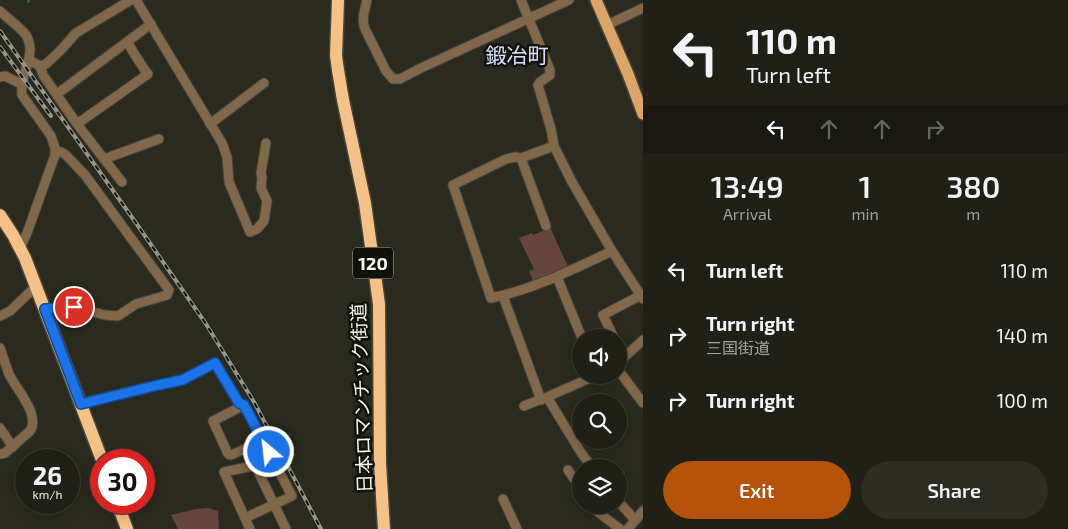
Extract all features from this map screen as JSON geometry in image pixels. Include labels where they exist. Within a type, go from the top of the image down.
[{"type":"highway","name":"日本ロマンチック街道","points":[[338,0],[336,56],[342,100],[365,203],[379,304],[380,463],[384,529]]},
{"type":"highway","points":[[0,215],[20,248],[37,287],[98,449]]},
{"type":"highway","points":[[122,514],[127,529]]},
{"type":"main road","points":[[596,0],[642,110]]},
{"type":"street","points":[[28,60],[40,66],[46,64],[76,33],[131,0]]},
{"type":"street","points":[[136,0],[222,143],[227,157],[229,182],[250,232],[257,229],[264,221],[268,201],[261,188],[262,178],[260,173],[266,143]]},
{"type":"street","points":[[367,0],[363,24],[386,71],[393,79],[409,76],[422,68],[569,0]]},
{"type":"street","points":[[521,0],[550,70],[550,75],[538,85],[554,146],[572,182],[612,251],[642,296],[604,315],[610,329]]},
{"type":"street","points":[[607,25],[643,8]]},
{"type":"street","points":[[0,11],[26,36],[30,54],[22,84],[22,95],[51,136],[55,151],[28,233],[20,248]]},
{"type":"street","points":[[57,94],[151,24]]},
{"type":"street","points":[[77,124],[148,74],[127,42]]},
{"type":"street","points":[[40,66],[42,75],[122,182]]},
{"type":"street","points":[[0,77],[5,76],[22,84]]},
{"type":"street","points":[[210,124],[264,83]]},
{"type":"street","points":[[104,159],[159,139]]},
{"type":"street","points":[[554,146],[522,158],[506,159],[453,185],[491,298],[503,296],[557,277],[612,251]]},
{"type":"street","points":[[45,309],[74,307],[118,316],[136,304],[167,295],[168,290],[84,175],[66,155],[55,151]]},
{"type":"street","points":[[522,158],[546,226]]},
{"type":"street","points":[[557,277],[578,329]]},
{"type":"street","points":[[0,316],[10,311],[37,287]]},
{"type":"street","points":[[503,296],[544,398],[586,459]]},
{"type":"street","points":[[627,355],[643,340]]},
{"type":"street","points":[[0,348],[10,375],[27,403],[33,422],[33,427],[30,431],[5,453],[0,454]]},
{"type":"street","points":[[81,404],[182,380],[215,363],[239,403],[244,405],[292,496],[274,504],[248,524],[238,529]]},
{"type":"street","points":[[627,382],[643,403]]},
{"type":"street","points":[[524,406],[576,384]]},
{"type":"street","points":[[244,405],[213,421],[228,454],[231,455],[263,441]]},
{"type":"street","points":[[0,428],[13,446]]},
{"type":"street","points":[[248,524],[224,472],[275,462]]},
{"type":"street","points":[[256,467],[286,529]]},
{"type":"street","points":[[568,470],[572,476]]},
{"type":"street","points":[[503,499],[517,529]]},
{"type":"street","points":[[627,511],[635,520]]},
{"type":"street","points":[[628,529],[643,511]]},
{"type":"street","points":[[601,514],[620,529]]},
{"type":"shaded area","points":[[549,225],[569,269],[534,284],[529,271],[534,269],[519,238],[545,230]]},
{"type":"shaded area","points":[[208,508],[218,511],[219,529],[178,529],[171,515],[196,509]]},
{"type":"railway","points":[[0,31],[206,324],[254,402],[321,529]]},
{"type":"railway","points":[[0,47],[51,116]]},
{"type":"district","name":"鍛冶町","points":[[517,54]]},
{"type":"route","points":[[74,307],[45,309],[81,404],[182,380],[215,363],[239,403],[244,405],[269,452]]}]
